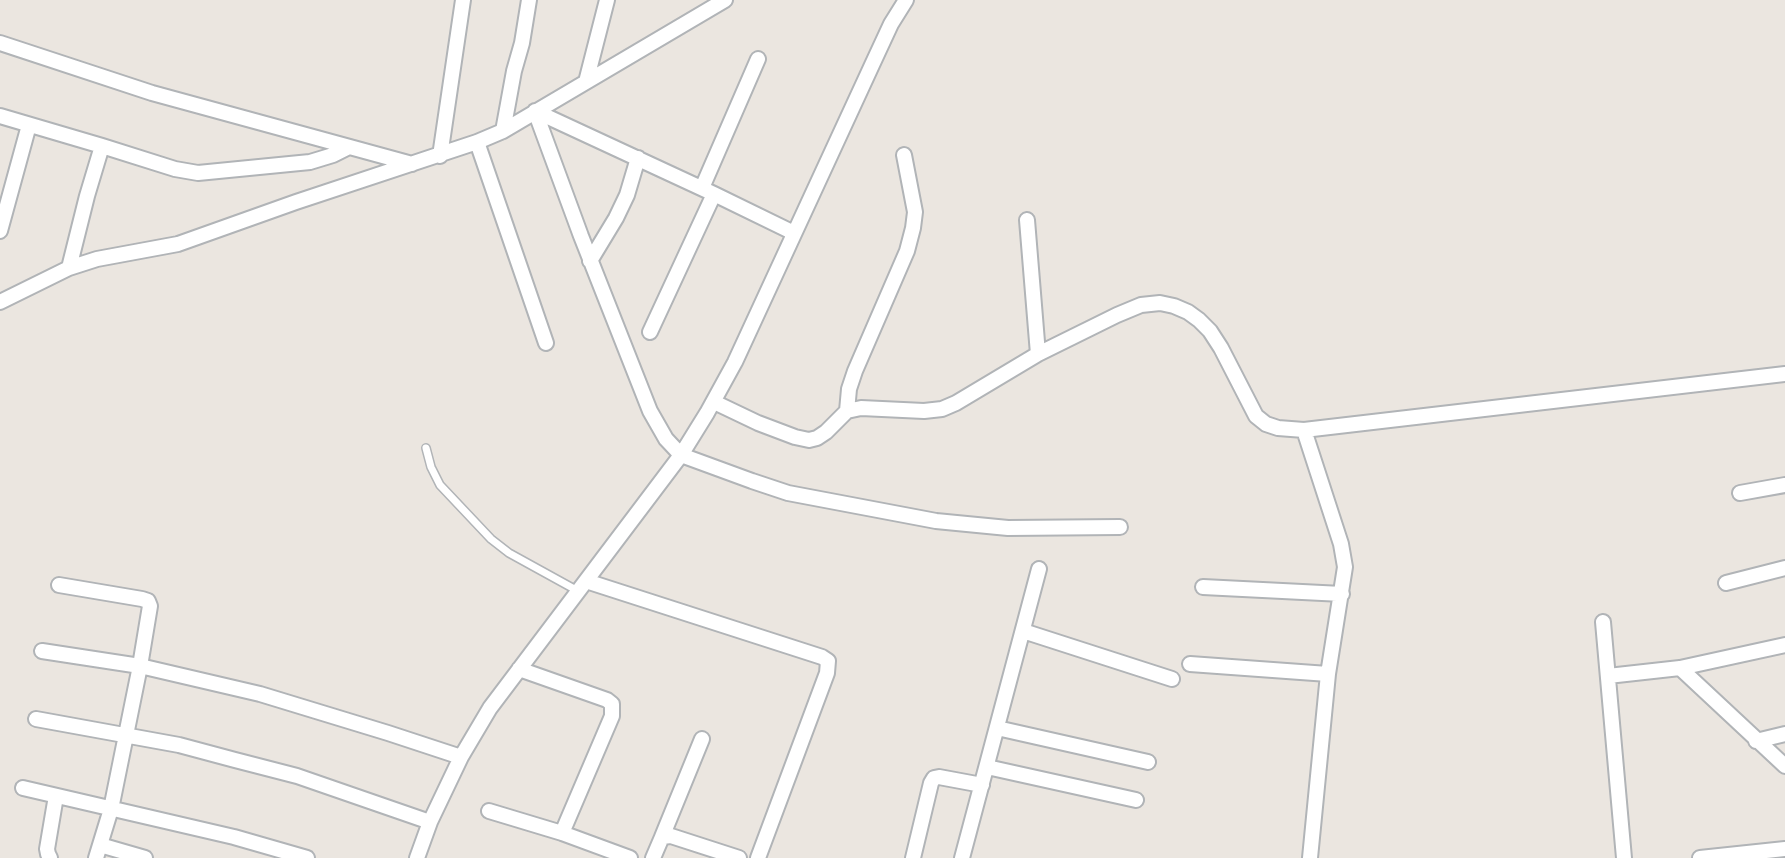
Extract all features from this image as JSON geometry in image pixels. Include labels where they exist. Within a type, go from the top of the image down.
[{"type":"street","points":[[440,156],[463,0]]},
{"type":"street","points":[[503,131],[529,0]]},
{"type":"street","points":[[586,82],[607,0]]},
{"type":"street","points":[[0,302],[69,268],[97,259],[178,244],[477,142],[503,131],[725,0]]},
{"type":"street","points":[[416,858],[461,757],[490,708],[681,455],[713,402],[740,352],[891,24],[906,0]]},
{"type":"street","points":[[0,43],[152,93],[414,164]]},
{"type":"street","points":[[650,331],[708,191],[758,59]]},
{"type":"street","points":[[535,111],[794,233]]},
{"type":"street","points":[[535,111],[590,261],[650,411],[666,439],[681,455],[789,493],[936,521],[1007,528],[1120,527]]},
{"type":"street","points":[[0,116],[175,169],[198,173],[310,162],[349,147]]},
{"type":"street","points":[[0,231],[29,125]]},
{"type":"street","points":[[477,142],[546,343]]},
{"type":"street","points":[[69,268],[102,146]]},
{"type":"street","points":[[847,411],[849,389],[855,371],[907,251],[914,228],[915,212],[904,155]]},
{"type":"street","points":[[590,261],[622,206],[638,158]]},
{"type":"street","points":[[1027,219],[1038,354]]},
{"type":"street","points":[[713,402],[758,423],[809,440],[826,432],[847,411],[861,408],[924,411],[956,404],[1038,354],[1117,315],[1141,305],[1160,303],[1174,306],[1199,320],[1210,331],[1222,348],[1256,416],[1266,424],[1278,428],[1304,430],[1782,375],[1785,389]]},
{"type":"street","points":[[1304,430],[1344,554],[1345,567],[1328,674],[1310,858]]},
{"type":"street","points":[[1740,493],[1785,485]]},
{"type":"street","points":[[1726,583],[1785,568]]},
{"type":"street","points":[[962,858],[1039,569]]},
{"type":"street","points":[[60,585],[148,601],[150,606],[127,735],[111,809],[98,852],[145,858]]},
{"type":"street","points":[[582,586],[828,661],[827,673],[758,858]]},
{"type":"street","points":[[1203,587],[1342,594]]},
{"type":"street","points":[[1603,622],[1624,858]]},
{"type":"street","points":[[1023,631],[1172,679]]},
{"type":"street","points":[[1608,676],[1680,668],[1785,645]]},
{"type":"street","points":[[42,651],[140,666],[260,694],[461,757]]},
{"type":"street","points":[[1190,664],[1328,674]]},
{"type":"street","points":[[1680,668],[1785,766]]},
{"type":"street","points":[[519,669],[612,704],[612,716],[562,833]]},
{"type":"street","points":[[36,719],[179,746],[297,776],[430,822]]},
{"type":"street","points":[[998,728],[1148,762]]},
{"type":"street","points":[[1756,741],[1785,734]]},
{"type":"street","points":[[653,858],[702,739]]},
{"type":"street","points":[[987,767],[1136,800]]},
{"type":"street","points":[[913,858],[934,778],[982,785]]},
{"type":"street","points":[[23,788],[234,836],[307,858]]},
{"type":"street","points":[[50,858],[47,849],[56,796]]},
{"type":"street","points":[[489,811],[562,833],[630,858]]},
{"type":"street","points":[[662,837],[671,836],[740,858]]},
{"type":"street","points":[[1700,858],[1745,856],[1785,849]]},
{"type":"lane","points":[[426,448],[440,485],[491,539],[519,559],[582,586]]}]
